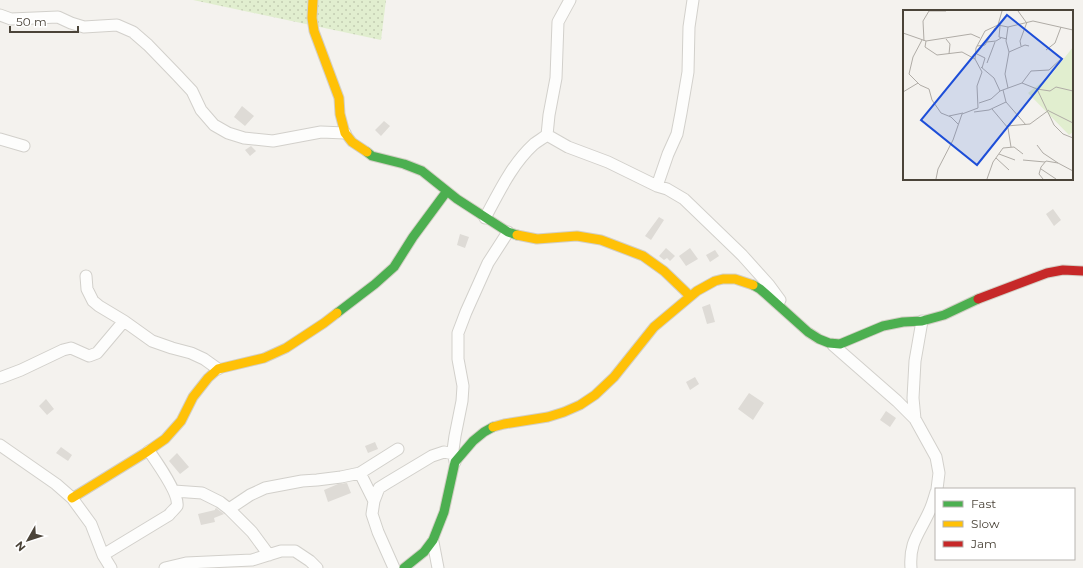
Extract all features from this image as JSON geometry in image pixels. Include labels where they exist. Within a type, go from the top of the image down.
[{"type":"street","points":[[548,135],[549,115],[556,78],[558,22],[570,0]]},
{"type":"street","points":[[311,2],[314,31],[339,98],[340,114],[345,133],[352,142],[372,156],[404,164],[422,171],[485,218],[508,232],[537,239],[577,236],[601,240],[643,256],[664,271],[690,296]]},
{"type":"street","points":[[657,186],[676,134],[681,112],[688,72],[691,2]]},
{"type":"street","points":[[0,14],[10,19],[58,16],[71,23],[84,27],[117,25],[133,32],[148,45],[192,91],[201,110],[214,125],[228,133],[244,138],[273,141],[321,132],[345,133]]},
{"type":"street","points":[[548,135],[568,146],[608,162],[657,186],[667,189],[684,199],[742,256],[764,280],[794,320]]},
{"type":"street","points":[[485,218],[505,181],[517,164],[535,144],[548,135]]},
{"type":"street","points":[[0,139],[24,146]]},
{"type":"street","points":[[72,498],[165,439],[181,421],[193,397],[208,378],[218,369],[252,362],[286,348],[324,323],[375,284],[394,267],[413,237],[447,191]]},
{"type":"street","points":[[404,568],[415,561],[433,542],[443,516],[455,458],[453,450],[462,401],[463,386],[458,359],[458,333],[488,263],[508,232]]},
{"type":"street","points":[[833,345],[840,344],[883,326],[903,322],[922,321],[944,315],[984,296],[1047,272],[1083,270]]},
{"type":"street","points":[[86,276],[87,289],[93,301],[100,306],[152,341],[191,353],[204,359],[218,369]]},
{"type":"street","points":[[455,458],[460,456],[481,434],[494,426],[553,416],[576,407],[593,396],[617,375],[650,331],[690,296],[702,287],[720,280],[732,278],[760,289],[812,336],[833,345],[897,401],[915,419],[936,457],[939,473],[936,488]]},
{"type":"street","points":[[0,378],[21,370],[62,350],[71,348],[88,356],[96,353],[124,321]]},
{"type":"street","points":[[915,419],[913,398],[914,375],[922,321]]},
{"type":"street","points":[[0,445],[56,484],[72,498],[91,524],[103,555],[111,568]]},
{"type":"street","points":[[229,509],[250,495],[265,488],[360,473],[398,449]]},
{"type":"street","points":[[103,555],[169,515],[176,508],[177,504],[174,491],[149,450]]},
{"type":"street","points":[[394,568],[378,532],[372,514],[374,501],[380,488],[432,456],[444,452],[455,458]]},
{"type":"street","points":[[360,473],[374,501]]},
{"type":"street","points":[[174,491],[202,493],[220,502],[252,532],[269,555]]},
{"type":"street","points":[[911,568],[911,548],[929,512],[935,493]]},
{"type":"street","points":[[433,542],[438,568]]},
{"type":"street","points":[[165,568],[186,563],[252,560],[281,551],[295,551],[310,561],[317,568]]},
{"type":"green space","points":[[193,0],[386,0],[381,40]]},
{"type":"building","points":[[242,106],[254,116],[245,126],[234,117]]},
{"type":"building","points":[[384,121],[390,126],[381,136],[375,130]]},
{"type":"building","points":[[251,146],[256,151],[250,156],[245,150]]},
{"type":"building","points":[[1053,209],[1061,220],[1054,226],[1046,214]]},
{"type":"building","points":[[659,217],[664,220],[651,240],[645,236]]},
{"type":"building","points":[[460,234],[469,237],[465,248],[457,245]]},
{"type":"building","points":[[666,248],[675,256],[670,261],[667,258],[664,260],[659,256]]},
{"type":"building","points":[[690,248],[698,259],[686,266],[679,256]]},
{"type":"building","points":[[715,250],[719,256],[710,262],[706,255]]},
{"type":"building","points":[[710,304],[715,322],[707,324],[702,307]]},
{"type":"building","points":[[695,377],[699,384],[690,390],[686,382]]},
{"type":"building","points":[[749,393],[764,403],[753,420],[738,409]]},
{"type":"building","points":[[46,399],[54,409],[47,415],[39,406]]},
{"type":"building","points":[[886,411],[896,418],[890,427],[880,420]]},
{"type":"building","points":[[375,442],[378,449],[368,453],[365,446]]},
{"type":"building","points":[[61,447],[72,455],[68,461],[56,453]]},
{"type":"building","points":[[177,453],[189,467],[180,474],[169,461]]},
{"type":"building","points":[[347,483],[351,493],[328,502],[324,490],[338,484]]},
{"type":"building","points":[[216,508],[224,514],[214,518],[215,522],[201,525],[198,514],[215,510]]},
{"type":"traffic: fast","points":[[367,152],[372,156],[404,164],[422,171],[457,199],[508,232],[517,235]]},
{"type":"traffic: fast","points":[[337,313],[375,284],[394,267],[413,237],[447,191]]},
{"type":"traffic: fast","points":[[753,285],[760,289],[808,332],[829,343],[840,344],[883,326],[903,322],[922,321],[944,315],[978,299]]},
{"type":"traffic: fast","points":[[404,568],[424,552],[433,540],[444,512],[455,462],[473,441],[493,427]]},
{"type":"traffic: slow","points":[[313,0],[312,18],[314,31],[339,98],[340,114],[345,133],[352,142],[367,152]]},
{"type":"traffic: slow","points":[[517,235],[537,239],[577,236],[601,240],[643,256],[664,271],[690,296]]},
{"type":"traffic: slow","points":[[493,427],[548,417],[580,405],[595,395],[614,377],[654,327],[697,291],[715,281],[723,279],[735,279],[753,285]]},
{"type":"traffic: slow","points":[[72,498],[165,439],[181,421],[193,397],[208,378],[218,369],[264,358],[286,348],[337,313]]},
{"type":"traffic: jam","points":[[978,299],[1047,273],[1063,270],[1083,271]]}]
